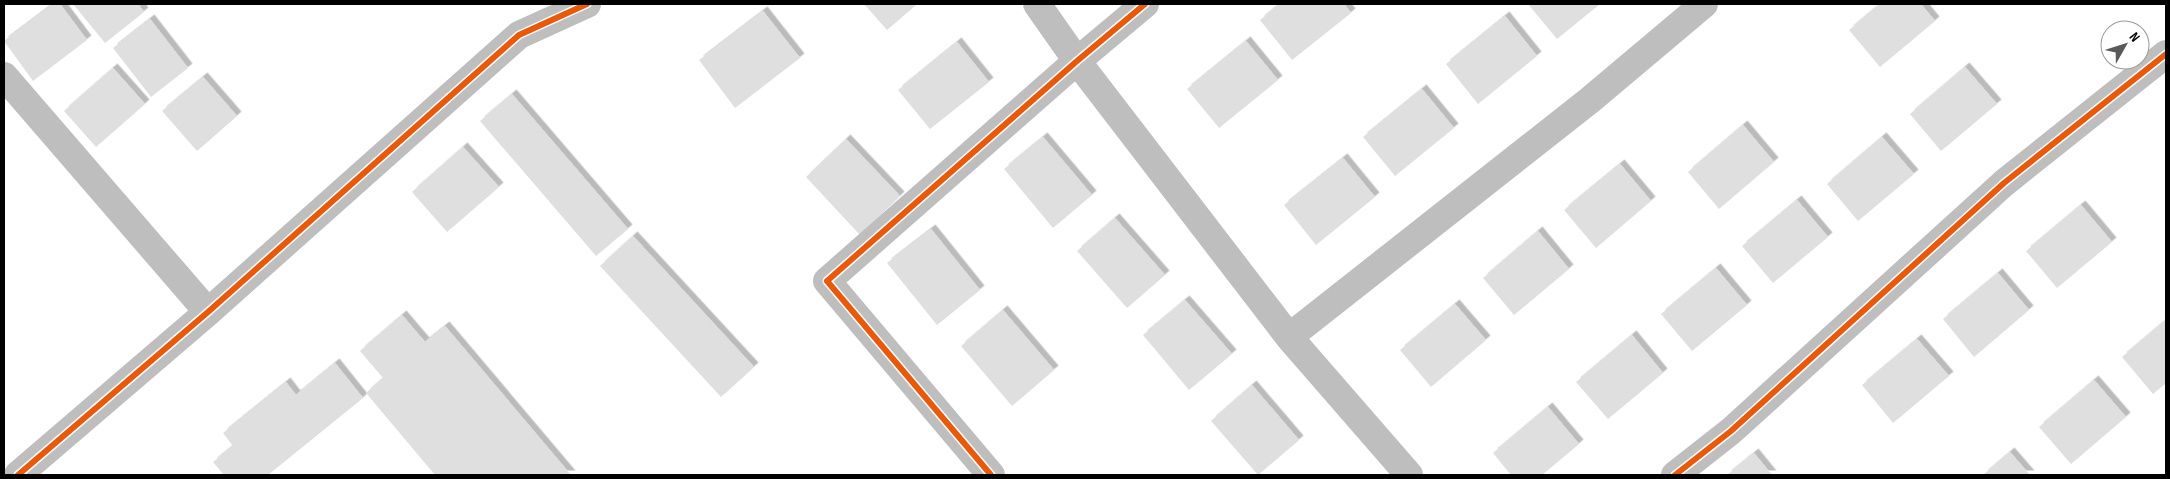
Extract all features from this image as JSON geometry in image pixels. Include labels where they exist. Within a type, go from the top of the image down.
[{"type":"street","points":[[18,475],[208,312],[519,35],[587,4]]},
{"type":"street","points":[[1037,4],[1077,61],[1289,337],[1409,475]]},
{"type":"street","points":[[991,475],[827,281],[1077,61],[1145,4]]},
{"type":"street","points":[[1289,337],[1590,100],[1704,4]]},
{"type":"street","points":[[1675,475],[1731,431],[2004,183],[2166,54]]},
{"type":"street","points":[[4,76],[208,312]]},
{"type":"building","points":[[53,4],[60,4],[87,40],[33,81],[4,41]]},
{"type":"building","points":[[73,4],[138,4],[144,12],[105,43]]},
{"type":"building","points":[[864,4],[917,4],[887,30]]},
{"type":"building","points":[[1280,4],[1344,4],[1351,13],[1292,60],[1260,20]]},
{"type":"building","points":[[1528,4],[1600,4],[1557,39]]},
{"type":"building","points":[[1880,4],[1921,4],[1935,21],[1880,67],[1849,30]]},
{"type":"building","points":[[763,11],[800,58],[735,108],[699,60]]},
{"type":"building","points":[[1505,16],[1537,56],[1478,104],[1446,64]]},
{"type":"building","points":[[150,19],[188,68],[151,97],[113,48]]},
{"type":"building","points":[[1246,41],[1278,80],[1219,128],[1187,89]]},
{"type":"building","points":[[957,42],[989,82],[930,129],[898,90]]},
{"type":"building","points":[[1965,67],[1997,104],[1941,151],[1910,114]]},
{"type":"building","points":[[113,68],[145,104],[96,147],[64,111]]},
{"type":"building","points":[[203,77],[237,116],[197,151],[162,111]]},
{"type":"building","points":[[1422,89],[1454,128],[1395,176],[1363,137]]},
{"type":"building","points":[[512,94],[628,229],[596,256],[480,121]]},
{"type":"building","points":[[1743,125],[1774,162],[1719,209],[1688,172]]},
{"type":"building","points":[[1043,137],[1092,195],[1053,228],[1004,169]]},
{"type":"building","points":[[1882,137],[1914,174],[1858,221],[1827,184]]},
{"type":"building","points":[[846,139],[900,196],[860,235],[806,177]]},
{"type":"building","points":[[463,147],[499,187],[447,232],[412,192]]},
{"type":"building","points":[[1343,158],[1375,197],[1316,245],[1284,205]]},
{"type":"building","points":[[1620,164],[1651,201],[1596,248],[1564,210]]},
{"type":"building","points":[[1797,200],[1828,237],[1773,283],[1742,246]]},
{"type":"building","points":[[2081,205],[2112,242],[2057,288],[2026,251]]},
{"type":"building","points":[[1115,218],[1165,275],[1127,308],[1077,251]]},
{"type":"building","points":[[931,229],[980,290],[937,325],[887,263]]},
{"type":"building","points":[[1538,231],[1569,269],[1514,315],[1483,278]]},
{"type":"building","points":[[633,236],[754,367],[721,397],[600,266]]},
{"type":"building","points":[[1716,268],[1747,305],[1692,351],[1661,314]]},
{"type":"building","points":[[1998,273],[2029,310],[1974,357],[1943,319]]},
{"type":"building","points":[[1185,300],[1232,354],[1189,390],[1143,335]]},
{"type":"building","points":[[1455,304],[1486,340],[1431,387],[1400,350]]},
{"type":"building","points":[[1003,310],[1054,370],[1012,406],[961,346]]},
{"type":"building","points":[[402,315],[425,342],[445,326],[571,475],[435,475],[366,393],[383,378],[360,351]]},
{"type":"building","points":[[2166,320],[2166,383],[2153,394],[2122,357]]},
{"type":"building","points":[[1632,335],[1663,373],[1608,419],[1576,382]]},
{"type":"building","points":[[1917,339],[1949,376],[1893,423],[1862,385]]},
{"type":"building","points":[[335,363],[363,398],[268,475],[224,475],[213,462],[233,446],[223,433],[286,382],[296,395]]},
{"type":"building","points":[[2094,380],[2126,417],[2071,464],[2039,427]]},
{"type":"building","points":[[1252,385],[1299,440],[1258,475],[1211,421]]},
{"type":"building","points":[[1548,407],[1579,444],[1542,475],[1511,475],[1493,453]]},
{"type":"building","points":[[2010,452],[2030,475],[1983,475]]},
{"type":"building","points":[[1754,453],[1772,475],[1727,475]]},
{"type":"cycle path","points":[[18,475],[208,312],[519,35],[587,4]]},
{"type":"cycle path","points":[[991,475],[827,281],[1077,61],[1145,4]]},
{"type":"cycle path","points":[[1675,475],[1731,431],[2004,183],[2166,54]]}]
